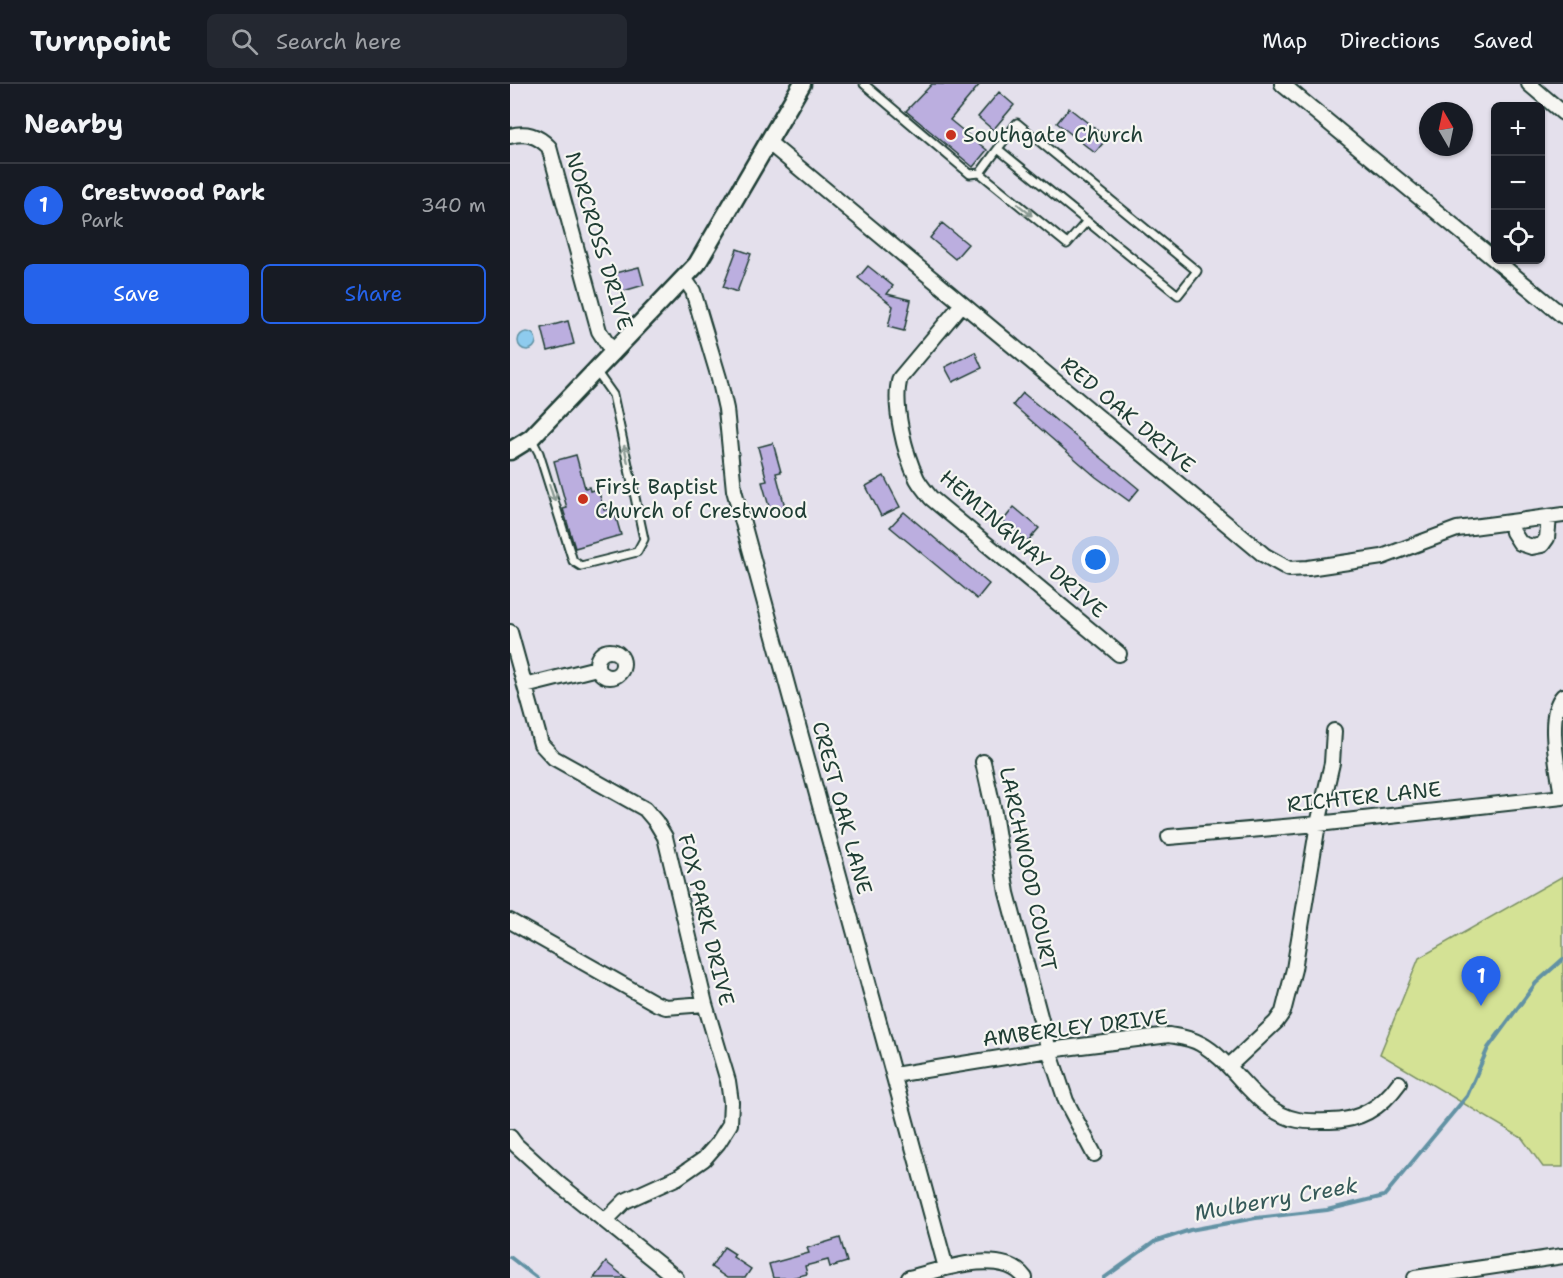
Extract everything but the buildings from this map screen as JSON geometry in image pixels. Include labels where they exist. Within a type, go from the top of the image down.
[{"type":"street","points":[[510,451],[531,438],[697,264],[802,84]]},
{"type":"street","points":[[1282,84],[1563,316]]},
{"type":"street","points":[[1529,84],[1563,112]]},
{"type":"street","name":"NORCROSS DRIVE","points":[[510,136],[525,133],[535,136],[549,147],[599,331],[614,353]]},
{"type":"street","name":"RED OAK DRIVE","points":[[768,142],[1264,555],[1289,569],[1382,557],[1457,529],[1556,516],[1548,538],[1542,545],[1532,547],[1520,543],[1513,532],[1511,522]]},
{"type":"street","name":"CREST OAK LANE","points":[[684,278],[693,291],[719,378],[726,409],[734,490],[946,1268]]},
{"type":"street","name":"HEMINGWAY DRIVE","points":[[962,304],[900,378],[897,387],[901,426],[918,481],[931,498],[1119,654]]},
{"type":"street","name":"FOX PARK DRIVE","points":[[510,632],[541,744],[546,752],[645,809],[665,837],[705,1004],[728,1081],[731,1102],[730,1124],[704,1159],[678,1177],[624,1201],[605,1221]]},
{"type":"street","points":[[525,686],[597,668]]},
{"type":"street","points":[[1563,696],[1558,701],[1554,716],[1554,735],[1563,797]]},
{"type":"street","points":[[1229,1066],[1270,1029],[1283,1012],[1294,969],[1318,824],[1332,763],[1334,730]]},
{"type":"street","name":"LARCHWOOD COURT","points":[[983,762],[1007,893],[1049,1050],[1066,1101],[1094,1154]]},
{"type":"street","name":"RICHTER LANE","points":[[1169,837],[1318,824],[1563,797]]},
{"type":"street","points":[[510,921],[657,1004],[666,1007],[705,1004]]},
{"type":"street","name":"AMBERLEY DRIVE","points":[[894,1075],[1049,1050],[1170,1035],[1202,1044],[1229,1066],[1260,1100],[1283,1115],[1297,1120],[1345,1121],[1375,1109],[1400,1083]]},
{"type":"street","points":[[510,1137],[559,1184],[676,1278]]},
{"type":"street","points":[[1415,1278],[1563,1256]]},
{"type":"street","points":[[909,1278],[946,1268],[993,1261],[1011,1266],[1025,1278]]},
{"type":"lane","points":[[864,84],[873,87],[970,174],[980,173],[1067,244],[1087,221]]},
{"type":"lane","points":[[980,173],[1017,123],[1197,272],[1178,295],[998,149]]},
{"type":"lane","points":[[531,438],[539,453],[573,561],[581,566],[637,552],[644,539],[614,395],[596,371]]},
{"type":"green space","points":[[1563,876],[1563,1167],[1543,1167],[1522,1138],[1380,1054],[1419,958]]},
{"type":"water","points":[[523,332],[531,332],[536,337],[534,348],[523,350],[518,345],[518,337]]},
{"type":"waterway","name":"Mulberry Creek","points":[[1104,1278],[1154,1242],[1190,1230],[1256,1218],[1327,1210],[1384,1196],[1467,1096],[1488,1048],[1536,983],[1563,959]]},
{"type":"waterway","points":[[510,1257],[537,1278]]},
{"type":"place","name":"Southgate Church","points":[[951,135]]},
{"type":"place","name":"First Baptist Church of Crestwood","points":[[583,499]]},
{"type":"place","name":"Crestwood Park","points":[[1481,1006]]}]
